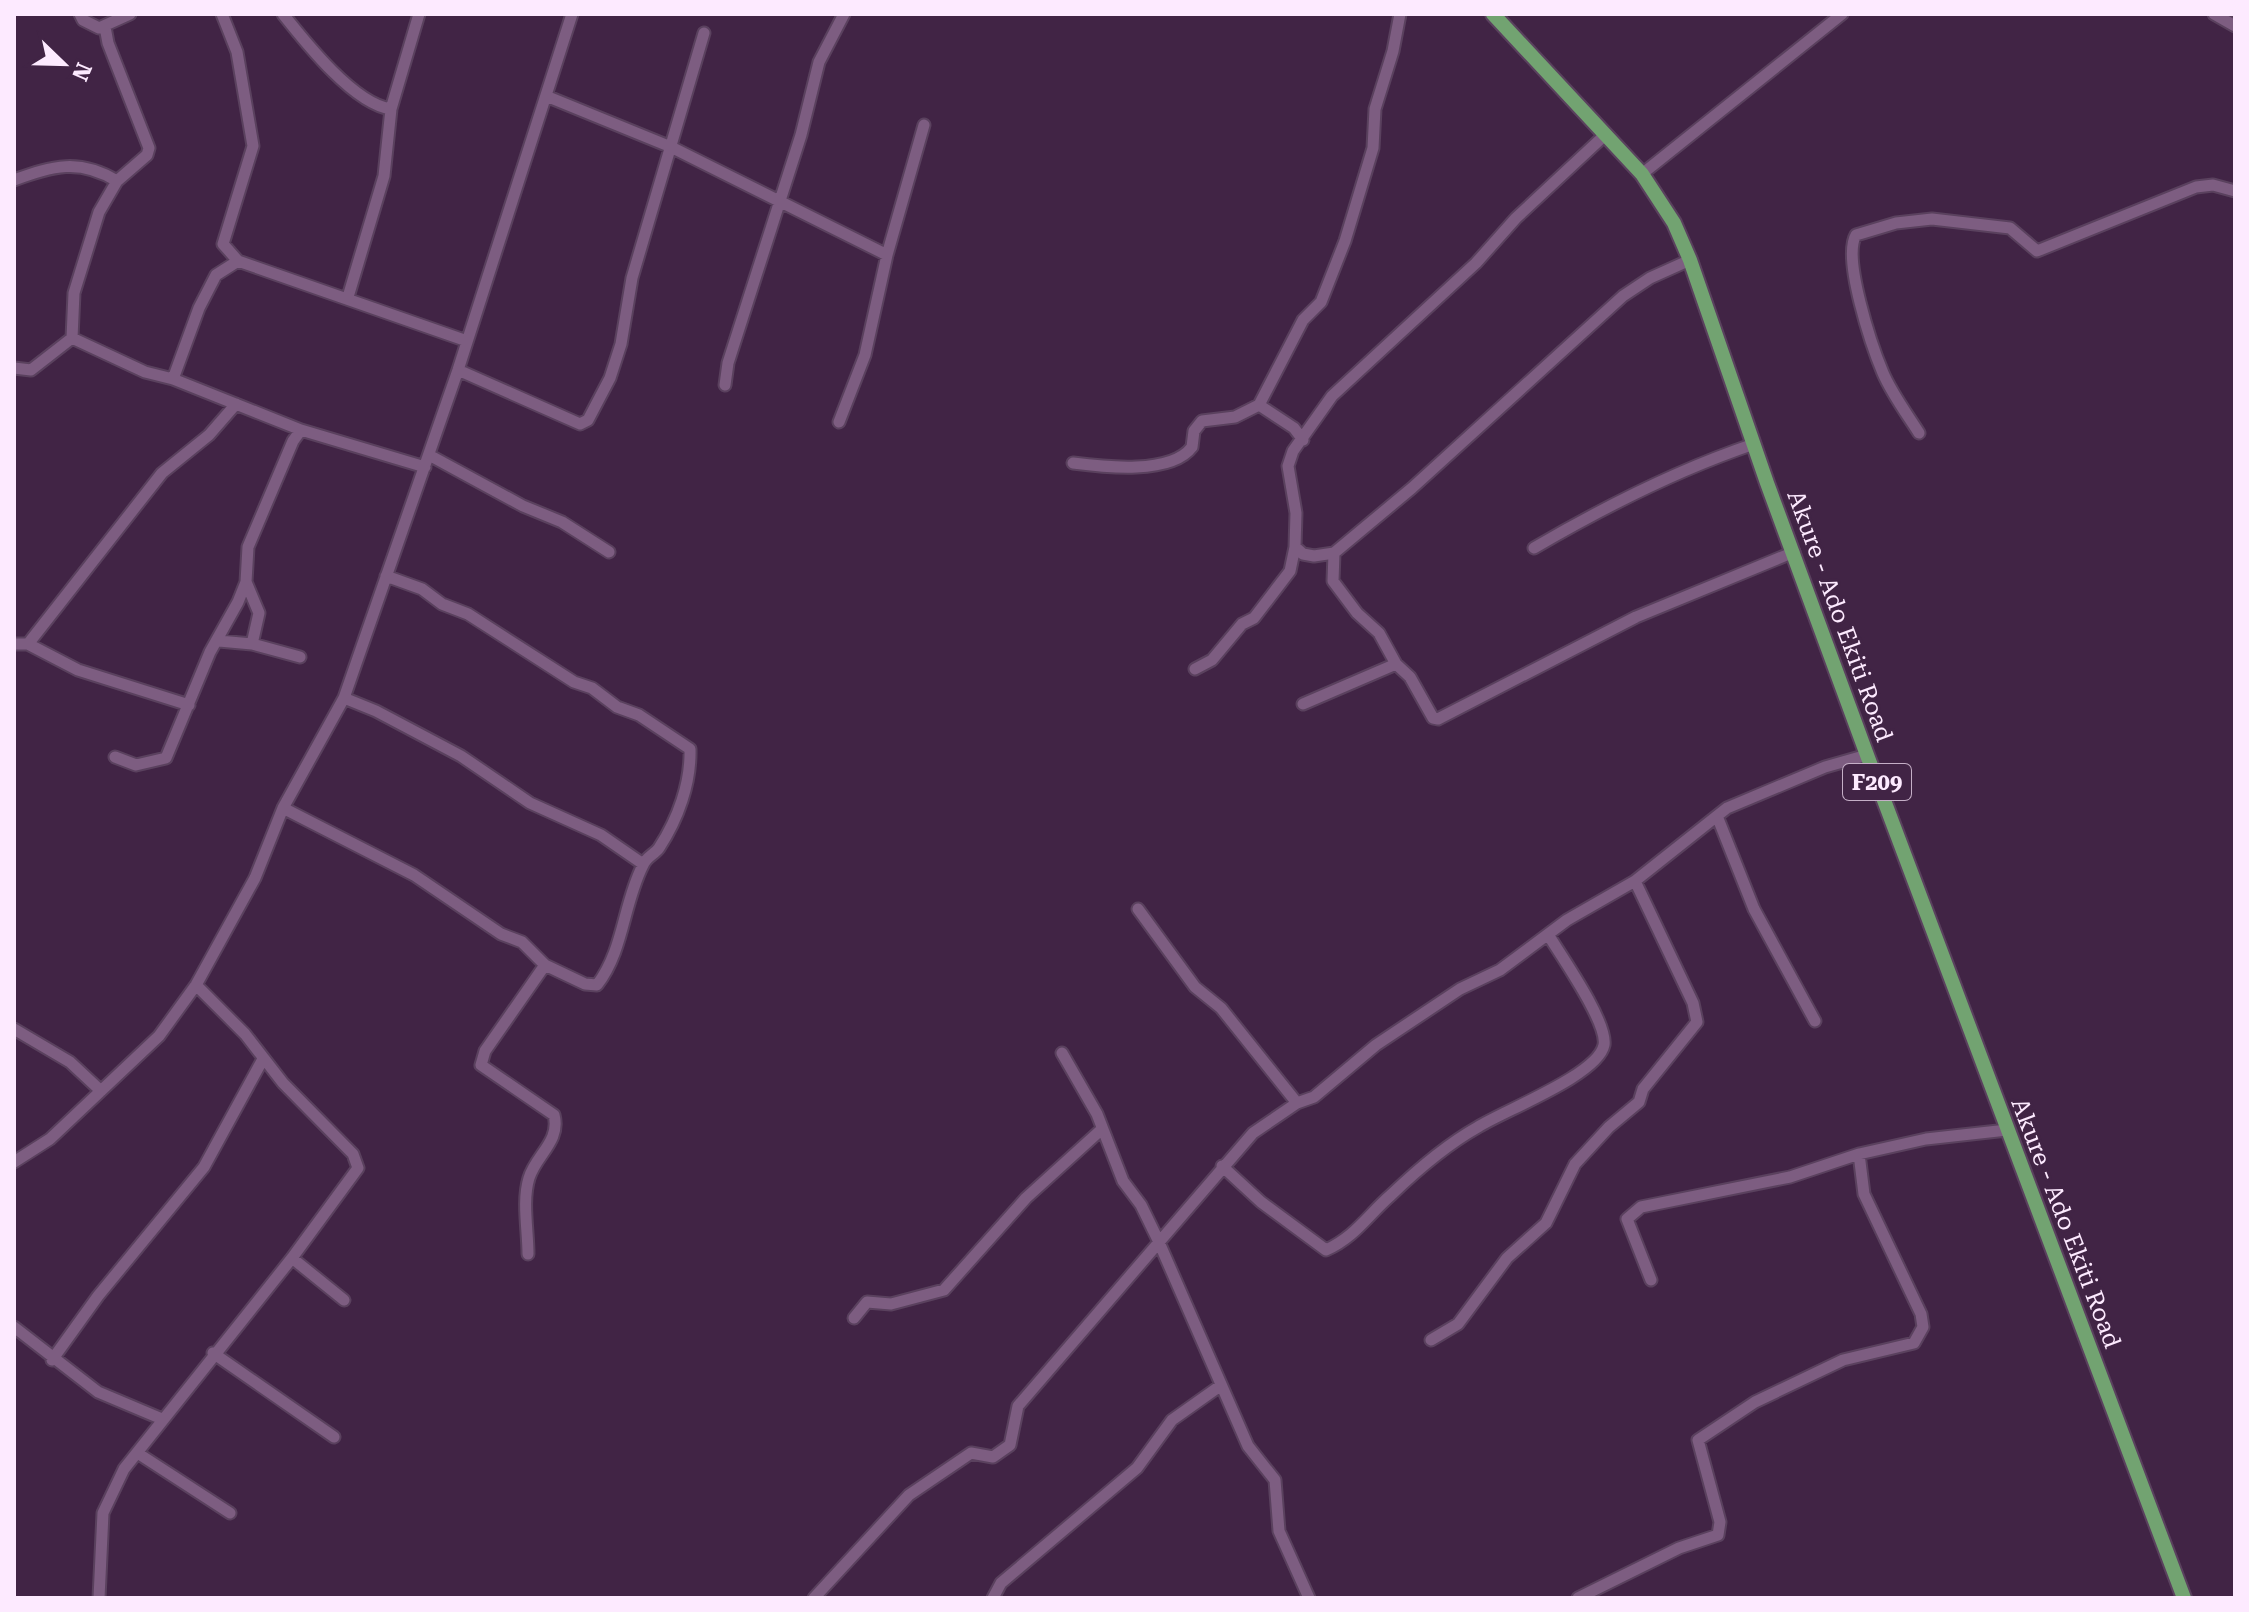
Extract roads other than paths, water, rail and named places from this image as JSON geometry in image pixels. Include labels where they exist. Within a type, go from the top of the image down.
[{"type":"main road","name":"Akure - Ado Ekiti Road","points":[[1493,14],[1642,174],[1674,223],[1690,260],[1867,755],[2184,1598]]},
{"type":"street","points":[[80,14],[91,26],[105,27],[130,14]]},
{"type":"street","points":[[222,14],[237,52],[253,146],[223,244],[238,261],[467,341]]},
{"type":"street","points":[[283,14],[312,51],[363,97],[376,107],[391,109]]},
{"type":"street","points":[[348,297],[384,176],[391,109],[419,14]]},
{"type":"street","points":[[14,1162],[50,1139],[159,1036],[196,985],[255,878],[283,808],[344,698],[458,370],[572,14]]},
{"type":"street","points":[[725,385],[728,363],[777,202],[801,135],[819,62],[844,14]]},
{"type":"street","points":[[1073,463],[1137,466],[1179,458],[1192,447],[1194,431],[1202,421],[1235,417],[1259,405],[1303,320],[1321,302],[1345,241],[1373,148],[1375,109],[1393,51],[1400,14]]},
{"type":"street","points":[[1642,174],[1842,14]]},
{"type":"street","points":[[2214,14],[2235,26]]},
{"type":"street","points":[[14,368],[31,370],[72,338],[74,293],[99,212],[117,181],[147,155],[149,148],[108,43],[105,27]]},
{"type":"street","points":[[458,370],[580,424],[588,420],[610,378],[621,344],[632,278],[704,33]]},
{"type":"street","points":[[546,96],[671,147],[887,255]]},
{"type":"street","points":[[839,422],[865,355],[887,255],[924,125]]},
{"type":"street","points":[[1290,571],[1295,547],[1296,513],[1288,466],[1332,396],[1476,263],[1516,218],[1606,134]]},
{"type":"street","points":[[14,180],[51,167],[98,170],[117,181]]},
{"type":"street","points":[[1919,433],[1884,375],[1860,305],[1850,248],[1856,235],[1896,223],[1932,219],[2010,228],[2037,251],[2196,187],[2213,185],[2235,191]]},
{"type":"street","points":[[1295,547],[1303,554],[1314,556],[1334,553],[1423,478],[1623,296],[1650,278],[1690,260]]},
{"type":"street","points":[[173,379],[199,308],[216,275],[238,261]]},
{"type":"street","points":[[72,338],[145,372],[173,379],[301,430],[425,467]]},
{"type":"street","points":[[28,644],[162,473],[209,435],[236,404]]},
{"type":"street","points":[[1259,405],[1294,428],[1303,440]]},
{"type":"street","points":[[115,757],[136,765],[166,758],[246,582],[248,547],[293,441],[301,430]]},
{"type":"street","points":[[1534,548],[1621,499],[1696,464],[1754,444]]},
{"type":"street","points":[[429,455],[442,458],[473,481],[510,500],[562,522],[609,552]]},
{"type":"street","points":[[1334,553],[1333,581],[1357,613],[1379,633],[1396,664],[1410,677],[1433,718],[1438,719],[1636,617],[1794,552]]},
{"type":"street","points":[[1195,669],[1212,660],[1242,624],[1254,618],[1290,571],[1314,556]]},
{"type":"street","points":[[283,808],[414,875],[501,934],[522,942],[545,965],[585,984],[597,985],[620,940],[627,906],[643,864],[659,849],[679,809],[687,783],[690,749],[639,715],[617,707],[592,688],[574,682],[468,614],[442,604],[422,589],[386,576]]},
{"type":"street","points":[[246,582],[259,613],[252,644]]},
{"type":"street","points":[[219,641],[252,644],[300,657]]},
{"type":"street","points":[[14,644],[28,644],[78,670],[189,705]]},
{"type":"street","points":[[1303,704],[1396,664]]},
{"type":"street","points":[[344,698],[376,711],[461,756],[530,803],[601,835],[643,864]]},
{"type":"street","points":[[814,1598],[909,1495],[971,1453],[993,1457],[1010,1445],[1018,1406],[1253,1133],[1297,1103],[1314,1097],[1376,1045],[1409,1023],[1549,936],[1588,906],[1635,881],[1717,816],[1750,796],[1825,767],[1867,755]]},
{"type":"street","points":[[1717,816],[1754,909],[1815,1021]]},
{"type":"street","points":[[1431,1340],[1458,1324],[1507,1258],[1546,1223],[1575,1164],[1609,1127],[1639,1102],[1643,1089],[1697,1022],[1693,1003],[1635,881]]},
{"type":"street","points":[[1138,909],[1195,987],[1221,1008],[1297,1103]]},
{"type":"street","points":[[1222,1166],[1272,1211],[1326,1250],[1348,1240],[1389,1196],[1439,1153],[1476,1127],[1564,1082],[1596,1059],[1603,1049],[1605,1037],[1597,1020],[1549,936]]},
{"type":"street","points":[[528,1254],[526,1192],[530,1174],[551,1143],[557,1125],[554,1115],[481,1065],[499,1029],[545,965]]},
{"type":"street","points":[[99,1598],[103,1513],[124,1469],[139,1454],[213,1353],[292,1258],[358,1168],[353,1154],[263,1059],[245,1034],[196,985]]},
{"type":"street","points":[[14,1029],[70,1062],[101,1091]]},
{"type":"street","points":[[1062,1053],[1102,1129],[1123,1181],[1141,1205],[1158,1240],[1248,1446],[1275,1480],[1279,1531],[1309,1598]]},
{"type":"street","points":[[52,1360],[98,1296],[204,1167],[263,1059]]},
{"type":"street","points":[[854,1318],[867,1302],[891,1304],[944,1290],[1044,1180],[1102,1129]]},
{"type":"street","points":[[1651,1280],[1627,1219],[1641,1207],[1790,1177],[1859,1154],[1926,1139],[2007,1130]]},
{"type":"street","points":[[1578,1598],[1679,1548],[1718,1535],[1720,1522],[1698,1440],[1755,1402],[1843,1360],[1914,1343],[1923,1327],[1921,1314],[1864,1194],[1859,1154]]},
{"type":"street","points":[[292,1258],[344,1300]]},
{"type":"street","points":[[14,1327],[52,1360],[98,1392],[162,1419]]},
{"type":"street","points":[[213,1353],[334,1437]]},
{"type":"street","points":[[993,1598],[1001,1583],[1023,1563],[1137,1468],[1172,1420],[1220,1386]]},
{"type":"street","points":[[139,1454],[230,1513]]}]
